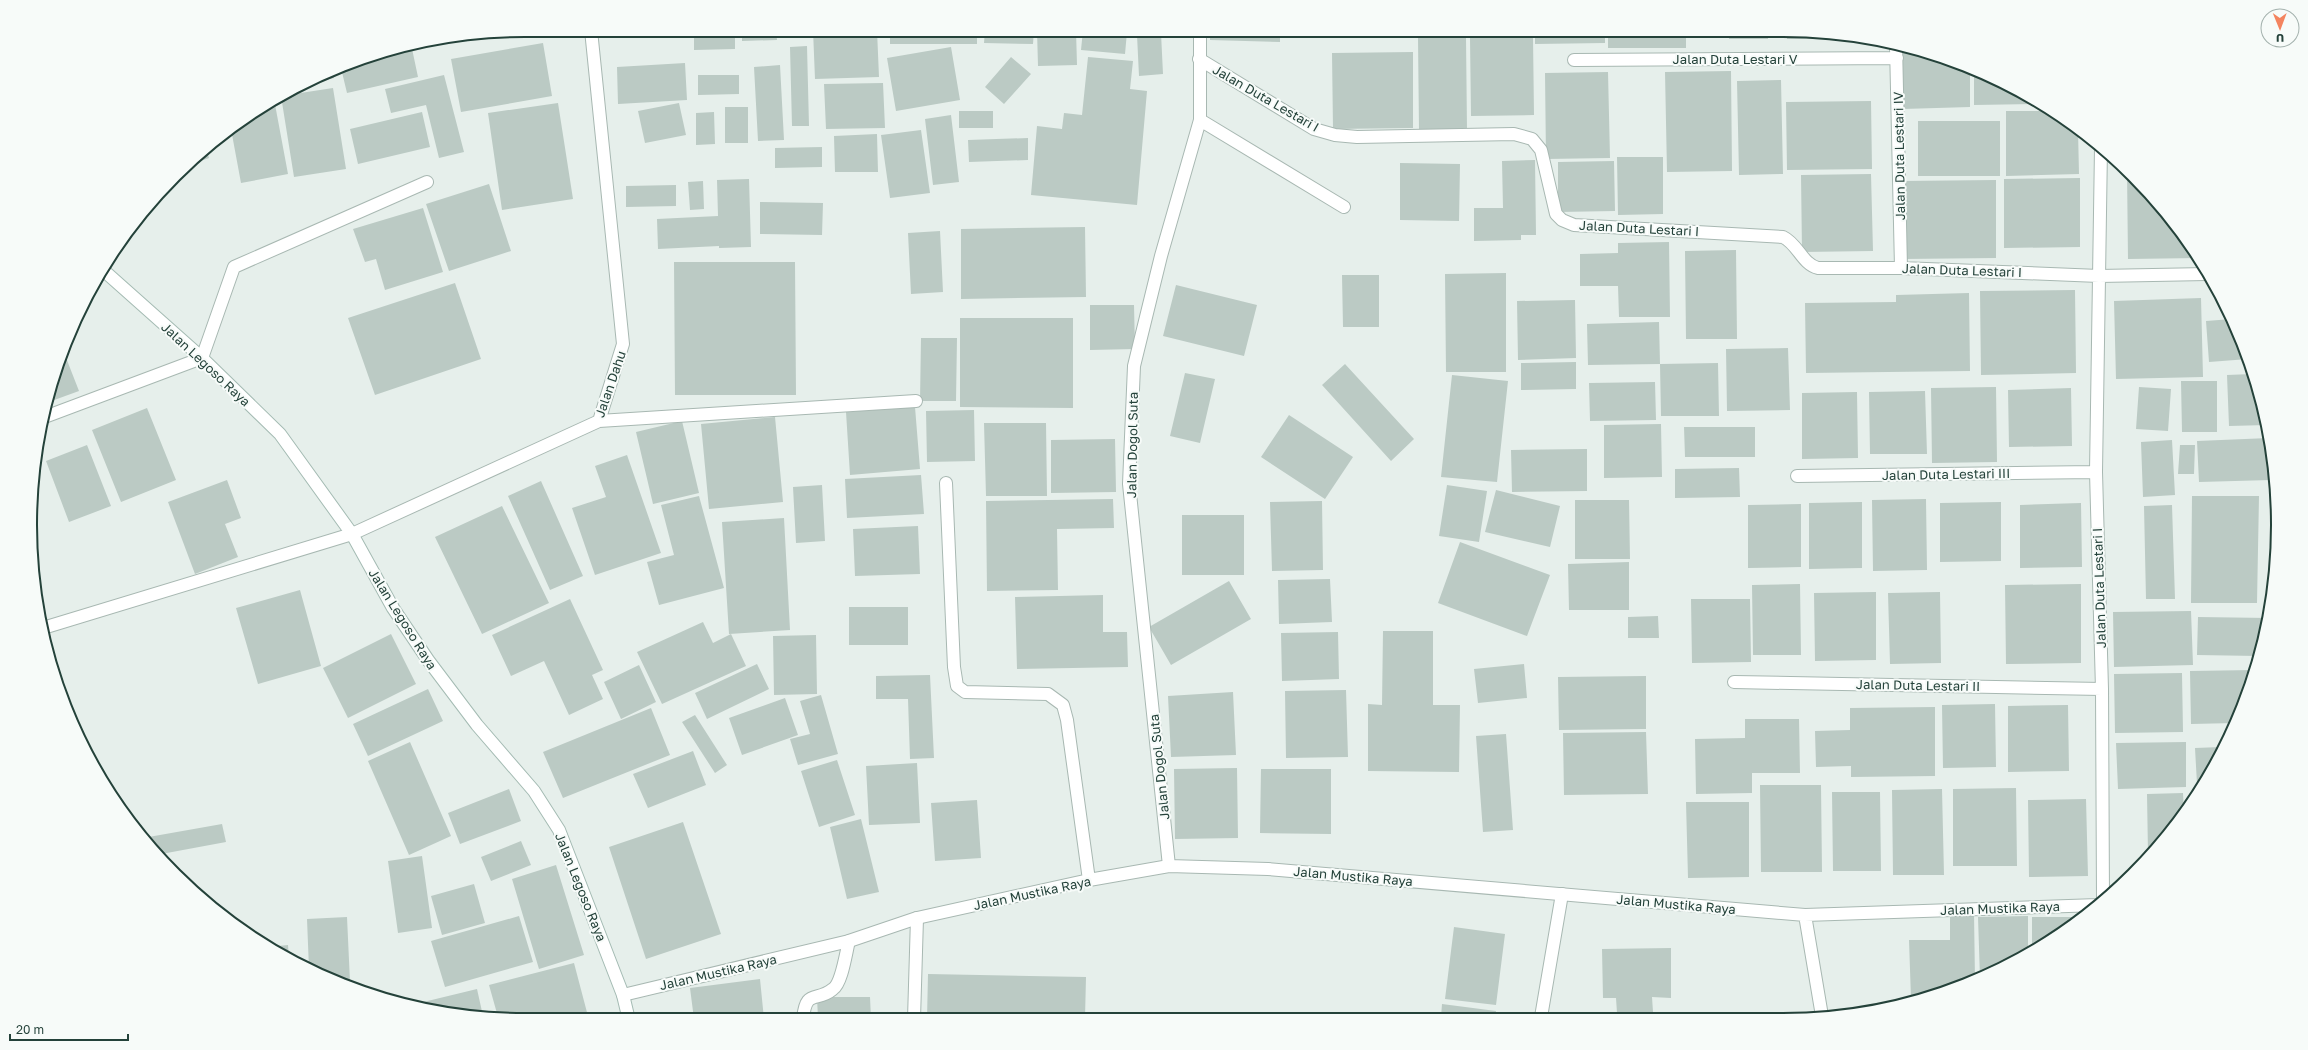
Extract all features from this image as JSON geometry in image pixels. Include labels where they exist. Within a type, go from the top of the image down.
[{"type":"street","name":"Jalan Dahu","points":[[48,627],[352,534],[599,421],[623,344],[592,37]]},
{"type":"street","name":"Jalan Dogol Suta","points":[[1170,866],[1129,484],[1134,366],[1161,256],[1200,120],[1200,37]]},
{"type":"street","name":"Jalan Duta Lestari IV","points":[[1896,51],[1901,268]]},
{"type":"street","name":"Jalan Duta Lestari V","points":[[1574,60],[1897,58]]},
{"type":"street","name":"Jalan Duta Lestari I","points":[[1199,59],[1314,129],[1336,135],[1357,137],[1514,134],[1532,139],[1541,150],[1556,214],[1562,220],[1574,225],[1775,236],[1790,240],[1809,264],[1818,268],[1901,268],[2099,276],[2202,274]]},
{"type":"street","points":[[1200,120],[1344,207]]},
{"type":"street","name":"Jalan Duta Lestari I","points":[[2100,154],[2096,472],[2102,689],[2103,894]]},
{"type":"street","points":[[50,415],[202,358],[234,267],[427,182]]},
{"type":"street","name":"Jalan Legoso Raya","points":[[107,273],[202,358],[280,434],[352,534],[394,608],[428,660],[477,725],[534,791],[559,830],[623,995],[627,1013]]},
{"type":"street","points":[[599,421],[916,401]]},
{"type":"street","name":"Jalan Duta Lestari III","points":[[1797,476],[2096,472]]},
{"type":"street","points":[[946,483],[954,666],[957,686],[965,692],[1048,694],[1062,704],[1067,720],[1089,880]]},
{"type":"street","name":"Jalan Duta Lestari II","points":[[1734,682],[2102,689]]},
{"type":"street","name":"Jalan Mustika Raya","points":[[623,995],[849,941],[917,918],[1089,880],[1170,866],[1268,869],[1805,915],[2090,904]]},
{"type":"street","points":[[1542,1013],[1562,894]]},
{"type":"street","points":[[1805,915],[1821,1011]]},
{"type":"street","points":[[914,1013],[917,918]]},
{"type":"street","points":[[803,1013],[804,1006],[811,998],[834,989],[839,981],[849,941]]},
{"type":"building","points":[[694,37],[735,37],[735,49],[694,50]]},
{"type":"building","points":[[742,37],[777,37],[777,40],[742,41]]},
{"type":"building","points":[[813,37],[877,37],[879,77],[815,79]]},
{"type":"building","points":[[890,37],[977,37],[977,44],[890,44]]},
{"type":"building","points":[[984,37],[1034,37],[1033,44],[984,43]]},
{"type":"building","points":[[1037,37],[1076,37],[1077,65],[1038,66]]},
{"type":"building","points":[[1082,37],[1127,37],[1125,54],[1081,50]]},
{"type":"building","points":[[1137,37],[1161,37],[1163,74],[1139,76]]},
{"type":"building","points":[[1210,37],[1280,37],[1280,42],[1210,40]]},
{"type":"building","points":[[1533,37],[1534,115],[1471,116],[1470,38]]},
{"type":"building","points":[[1535,37],[1605,37],[1605,43],[1535,44]]},
{"type":"building","points":[[1608,37],[1686,37],[1686,48],[1608,48]]},
{"type":"building","points":[[1729,37],[1768,37],[1768,39],[1729,39]]},
{"type":"building","points":[[1787,37],[1820,39],[1787,39]]},
{"type":"building","points":[[1418,38],[1466,38],[1467,130],[1419,130]]},
{"type":"building","points":[[543,43],[552,96],[461,112],[451,59]]},
{"type":"building","points":[[807,46],[809,126],[792,126],[790,47]]},
{"type":"building","points":[[951,47],[960,100],[896,111],[887,58]]},
{"type":"building","points":[[412,51],[418,77],[347,93],[342,73],[368,63]]},
{"type":"building","points":[[1413,52],[1413,128],[1333,129],[1332,53]]},
{"type":"building","points":[[1902,52],[1940,63],[1970,74],[1970,107],[1903,109]]},
{"type":"building","points":[[1011,57],[1031,74],[1004,104],[985,87]]},
{"type":"building","points":[[1088,57],[1133,61],[1130,89],[1147,91],[1137,205],[1031,195],[1037,126],[1062,129],[1064,113],[1082,115]]},
{"type":"building","points":[[685,63],[687,100],[618,104],[617,67]]},
{"type":"building","points":[[780,65],[784,140],[758,141],[754,67]]},
{"type":"building","points":[[1731,71],[1732,171],[1667,172],[1665,72]]},
{"type":"building","points":[[1608,72],[1610,158],[1546,159],[1545,73]]},
{"type":"building","points":[[444,75],[464,152],[439,158],[426,105],[391,113],[385,89]]},
{"type":"building","points":[[698,75],[739,75],[739,94],[698,95]]},
{"type":"building","points":[[334,76],[334,78],[324,80]]},
{"type":"building","points":[[1974,76],[1999,87],[2030,104],[1974,105]]},
{"type":"building","points":[[1781,80],[1783,174],[1739,175],[1737,81]]},
{"type":"building","points":[[883,83],[885,128],[826,129],[824,84]]},
{"type":"building","points":[[333,88],[346,169],[294,177],[282,102],[297,94]]},
{"type":"building","points":[[1871,101],[1872,169],[1787,170],[1786,102]]},
{"type":"building","points":[[558,103],[573,199],[502,210],[488,113]]},
{"type":"building","points":[[679,103],[686,135],[645,143],[638,111]]},
{"type":"building","points":[[275,106],[288,174],[241,183],[232,135]]},
{"type":"building","points":[[725,107],[748,107],[748,143],[725,143]]},
{"type":"building","points":[[959,111],[993,111],[993,128],[959,128]]},
{"type":"building","points":[[2006,111],[2041,111],[2078,137],[2079,174],[2006,176]]},
{"type":"building","points":[[422,112],[430,147],[358,164],[350,129]]},
{"type":"building","points":[[714,112],[715,144],[696,145],[696,113]]},
{"type":"building","points":[[951,115],[959,182],[933,185],[925,119]]},
{"type":"building","points":[[1918,121],[2000,121],[2000,176],[1918,176]]},
{"type":"building","points":[[921,130],[930,193],[890,198],[881,135]]},
{"type":"building","points":[[877,134],[878,172],[835,172],[834,136]]},
{"type":"building","points":[[1028,138],[1028,160],[969,162],[968,140]]},
{"type":"building","points":[[822,147],[822,167],[775,168],[775,148]]},
{"type":"building","points":[[208,154],[209,158],[200,161]]},
{"type":"building","points":[[1617,157],[1663,157],[1663,214],[1618,215]]},
{"type":"building","points":[[1535,160],[1536,235],[1521,235],[1521,240],[1474,241],[1474,208],[1503,208],[1502,161]]},
{"type":"building","points":[[1614,161],[1615,211],[1558,212],[1558,162]]},
{"type":"building","points":[[1400,163],[1460,164],[1459,221],[1400,220]]},
{"type":"building","points":[[1871,174],[1873,251],[1802,252],[1801,175]]},
{"type":"building","points":[[2080,178],[2080,247],[2004,248],[2004,179]]},
{"type":"building","points":[[749,179],[751,247],[719,248],[719,246],[658,249],[657,219],[718,216],[717,180]]},
{"type":"building","points":[[2127,179],[2150,203],[2192,258],[2128,259]]},
{"type":"building","points":[[1996,180],[1996,258],[1903,259],[1902,181]]},
{"type":"building","points":[[703,181],[704,209],[690,210],[688,182]]},
{"type":"building","points":[[489,184],[511,251],[449,271],[426,204]]},
{"type":"building","points":[[676,185],[676,206],[626,207],[626,186]]},
{"type":"building","points":[[760,202],[823,203],[822,235],[760,234]]},
{"type":"building","points":[[423,208],[443,272],[385,290],[376,259],[365,262],[353,229]]},
{"type":"building","points":[[1085,227],[1086,297],[961,299],[961,229]]},
{"type":"building","points":[[940,231],[943,292],[911,294],[908,233]]},
{"type":"building","points":[[1669,242],[1670,317],[1619,317],[1618,286],[1580,286],[1580,254],[1618,253],[1618,243]]},
{"type":"building","points":[[1736,250],[1737,339],[1686,339],[1685,251]]},
{"type":"building","points":[[674,262],[795,262],[796,395],[675,395]]},
{"type":"building","points":[[1506,273],[1506,372],[1446,372],[1445,274]]},
{"type":"building","points":[[1342,275],[1379,275],[1379,327],[1343,327]]},
{"type":"building","points":[[455,283],[481,359],[375,395],[348,318]]},
{"type":"building","points":[[1176,285],[1257,305],[1244,356],[1163,336]]},
{"type":"building","points":[[2075,290],[2076,373],[1981,375],[1980,291]]},
{"type":"building","points":[[1969,293],[1970,371],[1806,373],[1805,303],[1896,302],[1896,295]]},
{"type":"building","points":[[2201,298],[2203,377],[2116,379],[2114,301]]},
{"type":"building","points":[[1575,300],[1576,358],[1518,360],[1517,301]]},
{"type":"building","points":[[1090,305],[1134,305],[1135,349],[1090,350]]},
{"type":"building","points":[[960,318],[1073,318],[1073,408],[960,407]]},
{"type":"building","points":[[2226,319],[2242,359],[2209,362],[2206,321]]},
{"type":"building","points":[[1659,322],[1660,364],[1588,365],[1587,324]]},
{"type":"building","points":[[921,338],[957,338],[956,401],[920,401]]},
{"type":"building","points":[[1788,348],[1790,410],[1727,411],[1726,349]]},
{"type":"building","points":[[66,359],[79,391],[54,400]]},
{"type":"building","points":[[1576,362],[1576,389],[1521,390],[1521,363]]},
{"type":"building","points":[[1718,363],[1719,416],[1661,416],[1660,364]]},
{"type":"building","points":[[1345,364],[1414,439],[1391,461],[1322,385]]},
{"type":"building","points":[[1185,373],[1215,379],[1200,443],[1170,436]]},
{"type":"building","points":[[2247,374],[2261,425],[2229,426],[2227,375]]},
{"type":"building","points":[[1452,375],[1508,381],[1497,482],[1441,477]]},
{"type":"building","points":[[2181,381],[2217,381],[2217,432],[2182,432]]},
{"type":"building","points":[[1655,382],[1656,420],[1590,421],[1589,383]]},
{"type":"building","points":[[1996,387],[1997,462],[1932,463],[1931,388]]},
{"type":"building","points":[[2139,387],[2171,389],[2168,431],[2136,429]]},
{"type":"building","points":[[2071,388],[2072,446],[2009,447],[2008,390]]},
{"type":"building","points":[[1925,391],[1927,454],[1870,454],[1869,392]]},
{"type":"building","points":[[1857,392],[1858,458],[1802,459],[1802,393]]},
{"type":"building","points":[[915,407],[920,469],[850,475],[846,412]]},
{"type":"building","points":[[147,408],[176,480],[121,502],[92,430]]},
{"type":"building","points":[[974,410],[975,461],[927,462],[926,411]]},
{"type":"building","points":[[1289,415],[1353,457],[1325,499],[1261,457]]},
{"type":"building","points":[[775,417],[783,502],[709,509],[701,424]]},
{"type":"building","points":[[682,421],[699,493],[653,504],[636,432]]},
{"type":"building","points":[[984,423],[1046,423],[1047,496],[986,496]]},
{"type":"building","points":[[1661,424],[1662,477],[1604,478],[1604,425]]},
{"type":"building","points":[[1684,427],[1755,427],[1755,457],[1685,457]]},
{"type":"building","points":[[2263,438],[2269,480],[2199,482],[2197,441]]},
{"type":"building","points":[[1115,439],[1116,492],[1051,493],[1051,440]]},
{"type":"building","points":[[2172,440],[2175,495],[2143,497],[2141,442]]},
{"type":"building","points":[[87,445],[111,506],[69,522],[46,461]]},
{"type":"building","points":[[2180,445],[2195,445],[2194,474],[2178,474]]},
{"type":"building","points":[[1587,449],[1587,491],[1512,492],[1511,450]]},
{"type":"building","points":[[627,455],[661,553],[595,575],[572,508],[606,497],[595,466]]},
{"type":"building","points":[[1739,468],[1740,497],[1675,498],[1675,469]]},
{"type":"building","points":[[921,475],[924,514],[847,518],[845,479]]},
{"type":"building","points":[[227,480],[241,518],[225,524],[238,557],[195,574],[168,502]]},
{"type":"building","points":[[541,481],[583,576],[550,590],[508,496]]},
{"type":"building","points":[[822,485],[825,541],[796,543],[793,487]]},
{"type":"building","points":[[1447,485],[1487,491],[1479,542],[1439,536]]},
{"type":"building","points":[[1496,490],[1560,506],[1550,547],[1485,532]]},
{"type":"building","points":[[699,496],[724,588],[659,605],[647,562],[674,555],[661,505]]},
{"type":"building","points":[[2192,496],[2259,496],[2257,603],[2191,603]]},
{"type":"building","points":[[1113,499],[1114,528],[1057,529],[1058,590],[987,591],[986,501]]},
{"type":"building","points":[[1926,499],[1927,570],[1873,571],[1872,500]]},
{"type":"building","points":[[1575,500],[1629,500],[1630,559],[1575,559]]},
{"type":"building","points":[[1322,501],[1323,570],[1272,571],[1270,502]]},
{"type":"building","points":[[1862,502],[1862,568],[1809,569],[1809,503]]},
{"type":"building","points":[[2001,502],[2001,561],[1940,562],[1940,503]]},
{"type":"building","points":[[2081,503],[2082,567],[2020,568],[2020,505]]},
{"type":"building","points":[[1801,504],[1801,567],[1748,568],[1748,505]]},
{"type":"building","points":[[2172,505],[2175,599],[2146,599],[2144,506]]},
{"type":"building","points":[[502,506],[549,603],[482,634],[435,537]]},
{"type":"building","points":[[1182,515],[1244,515],[1244,575],[1182,575]]},
{"type":"building","points":[[784,518],[790,630],[729,634],[722,522]]},
{"type":"building","points":[[918,526],[920,574],[855,576],[853,529]]},
{"type":"building","points":[[1460,542],[1550,575],[1527,636],[1438,603]]},
{"type":"building","points":[[1629,562],[1629,610],[1569,610],[1568,564]]},
{"type":"building","points":[[1330,579],[1332,622],[1279,624],[1278,580]]},
{"type":"building","points":[[1229,581],[1251,619],[1171,665],[1149,627]]},
{"type":"building","points":[[1800,584],[1801,655],[1753,655],[1752,585]]},
{"type":"building","points":[[2081,584],[2081,663],[2006,664],[2005,585]]},
{"type":"building","points":[[300,590],[321,666],[258,684],[236,608]]},
{"type":"building","points":[[1876,592],[1876,660],[1815,661],[1814,593]]},
{"type":"building","points":[[1940,592],[1941,663],[1890,664],[1888,593]]},
{"type":"building","points":[[1103,595],[1103,632],[1127,632],[1128,667],[1017,669],[1015,597]]},
{"type":"building","points":[[570,599],[603,670],[592,675],[603,699],[569,715],[544,661],[511,676],[492,635]]},
{"type":"building","points":[[1691,599],[1750,599],[1751,662],[1692,663]]},
{"type":"building","points":[[849,607],[908,607],[908,645],[849,645]]},
{"type":"building","points":[[2191,611],[2193,665],[2114,667],[2113,612]]},
{"type":"building","points":[[1658,616],[1659,638],[1628,638],[1628,617]]},
{"type":"building","points":[[2198,617],[2262,618],[2253,656],[2197,655]]},
{"type":"building","points":[[703,622],[713,643],[731,634],[746,666],[662,704],[637,652]]},
{"type":"building","points":[[1383,631],[1433,631],[1433,705],[1460,705],[1459,772],[1368,771],[1368,704],[1382,705]]},
{"type":"building","points":[[1338,632],[1339,679],[1282,681],[1281,633]]},
{"type":"building","points":[[391,634],[416,684],[348,718],[323,668]]},
{"type":"building","points":[[816,635],[817,694],[774,695],[773,636]]},
{"type":"building","points":[[757,664],[769,689],[707,719],[695,693]]},
{"type":"building","points":[[1524,664],[1527,698],[1478,703],[1474,669]]},
{"type":"building","points":[[639,665],[656,702],[621,719],[604,682]]},
{"type":"building","points":[[2248,670],[2229,723],[2191,724],[2190,671]]},
{"type":"building","points":[[2182,673],[2183,732],[2115,733],[2114,674]]},
{"type":"building","points":[[930,675],[934,758],[910,759],[908,699],[876,699],[876,676]]},
{"type":"building","points":[[1646,676],[1646,729],[1559,730],[1558,677]]},
{"type":"building","points":[[428,689],[443,721],[368,756],[353,724]]},
{"type":"building","points":[[1346,690],[1348,757],[1286,758],[1285,691]]},
{"type":"building","points":[[1233,692],[1236,755],[1171,757],[1168,696]]},
{"type":"building","points":[[821,695],[838,754],[798,765],[790,739],[810,734],[800,701]]},
{"type":"building","points":[[785,698],[798,735],[742,755],[729,718]]},
{"type":"building","points":[[1995,704],[1996,767],[1943,768],[1942,705]]},
{"type":"building","points":[[2068,705],[2069,771],[2008,772],[2008,706]]},
{"type":"building","points":[[1935,707],[1935,776],[1851,777],[1851,766],[1816,767],[1815,731],[1850,730],[1850,708]]},
{"type":"building","points":[[651,708],[670,755],[563,798],[543,752]]},
{"type":"building","points":[[695,715],[727,765],[715,773],[682,722]]},
{"type":"building","points":[[1745,719],[1799,719],[1800,773],[1752,773],[1752,793],[1696,794],[1695,739],[1745,738]]},
{"type":"building","points":[[1646,732],[1648,794],[1564,795],[1563,733]]},
{"type":"building","points":[[1506,734],[1513,830],[1483,832],[1476,736]]},
{"type":"building","points":[[410,742],[451,836],[409,855],[368,761]]},
{"type":"building","points":[[2186,742],[2186,787],[2118,789],[2116,743]]},
{"type":"building","points":[[2218,747],[2197,783],[2195,748]]},
{"type":"building","points":[[693,751],[706,785],[648,808],[633,774]]},
{"type":"building","points":[[837,760],[855,815],[819,827],[801,771]]},
{"type":"building","points":[[917,763],[920,823],[869,825],[866,766]]},
{"type":"building","points":[[1237,768],[1238,838],[1175,839],[1174,769]]},
{"type":"building","points":[[1261,769],[1331,769],[1331,834],[1260,833]]},
{"type":"building","points":[[1760,785],[1821,785],[1822,872],[1761,872]]},
{"type":"building","points":[[2016,788],[2017,866],[1953,866],[1953,789]]},
{"type":"building","points":[[509,789],[521,821],[460,844],[448,813]]},
{"type":"building","points":[[1942,789],[1944,875],[1893,875],[1892,790]]},
{"type":"building","points":[[1832,792],[1880,792],[1881,871],[1833,871]]},
{"type":"building","points":[[2183,793],[2184,803],[2148,849],[2147,794]]},
{"type":"building","points":[[2086,799],[2088,876],[2029,877],[2028,800]]},
{"type":"building","points":[[977,800],[981,858],[935,861],[931,803]]},
{"type":"building","points":[[1686,802],[1749,802],[1749,877],[1688,878]]},
{"type":"building","points":[[861,819],[879,892],[847,899],[830,827]]},
{"type":"building","points":[[683,822],[721,934],[646,959],[609,847]]},
{"type":"building","points":[[222,824],[226,842],[164,853],[150,837]]},
{"type":"building","points":[[521,841],[531,865],[491,881],[481,857]]},
{"type":"building","points":[[422,856],[432,928],[398,933],[388,861]]},
{"type":"building","points":[[556,865],[584,955],[539,969],[512,879]]},
{"type":"building","points":[[474,884],[485,923],[442,935],[431,896]]},
{"type":"building","points":[[1974,913],[1975,974],[1940,987],[1911,995],[1909,940],[1950,940],[1950,914]]},
{"type":"building","points":[[519,916],[533,962],[445,987],[431,941]]},
{"type":"building","points":[[2028,916],[2028,947],[1980,972],[1978,917]]},
{"type":"building","points":[[347,917],[350,980],[309,963],[307,919]]},
{"type":"building","points":[[2032,917],[2073,917],[2054,931],[2032,945]]},
{"type":"building","points":[[1454,927],[1505,934],[1496,1005],[1445,999]]},
{"type":"building","points":[[288,945],[289,952],[281,948],[278,946]]},
{"type":"building","points":[[1671,948],[1671,998],[1652,997],[1653,1012],[1617,1013],[1616,998],[1603,998],[1602,949]]},
{"type":"building","points":[[574,963],[587,1013],[497,1012],[489,985]]},
{"type":"building","points":[[928,974],[1086,977],[1085,1013],[927,1013]]},
{"type":"building","points":[[760,979],[763,1013],[693,1013],[690,988]]},
{"type":"building","points":[[477,989],[482,1011],[461,1009],[423,1002]]},
{"type":"building","points":[[817,997],[870,997],[871,1013],[818,1013]]},
{"type":"building","points":[[1442,1004],[1496,1011],[1496,1013],[1441,1013]]}]
